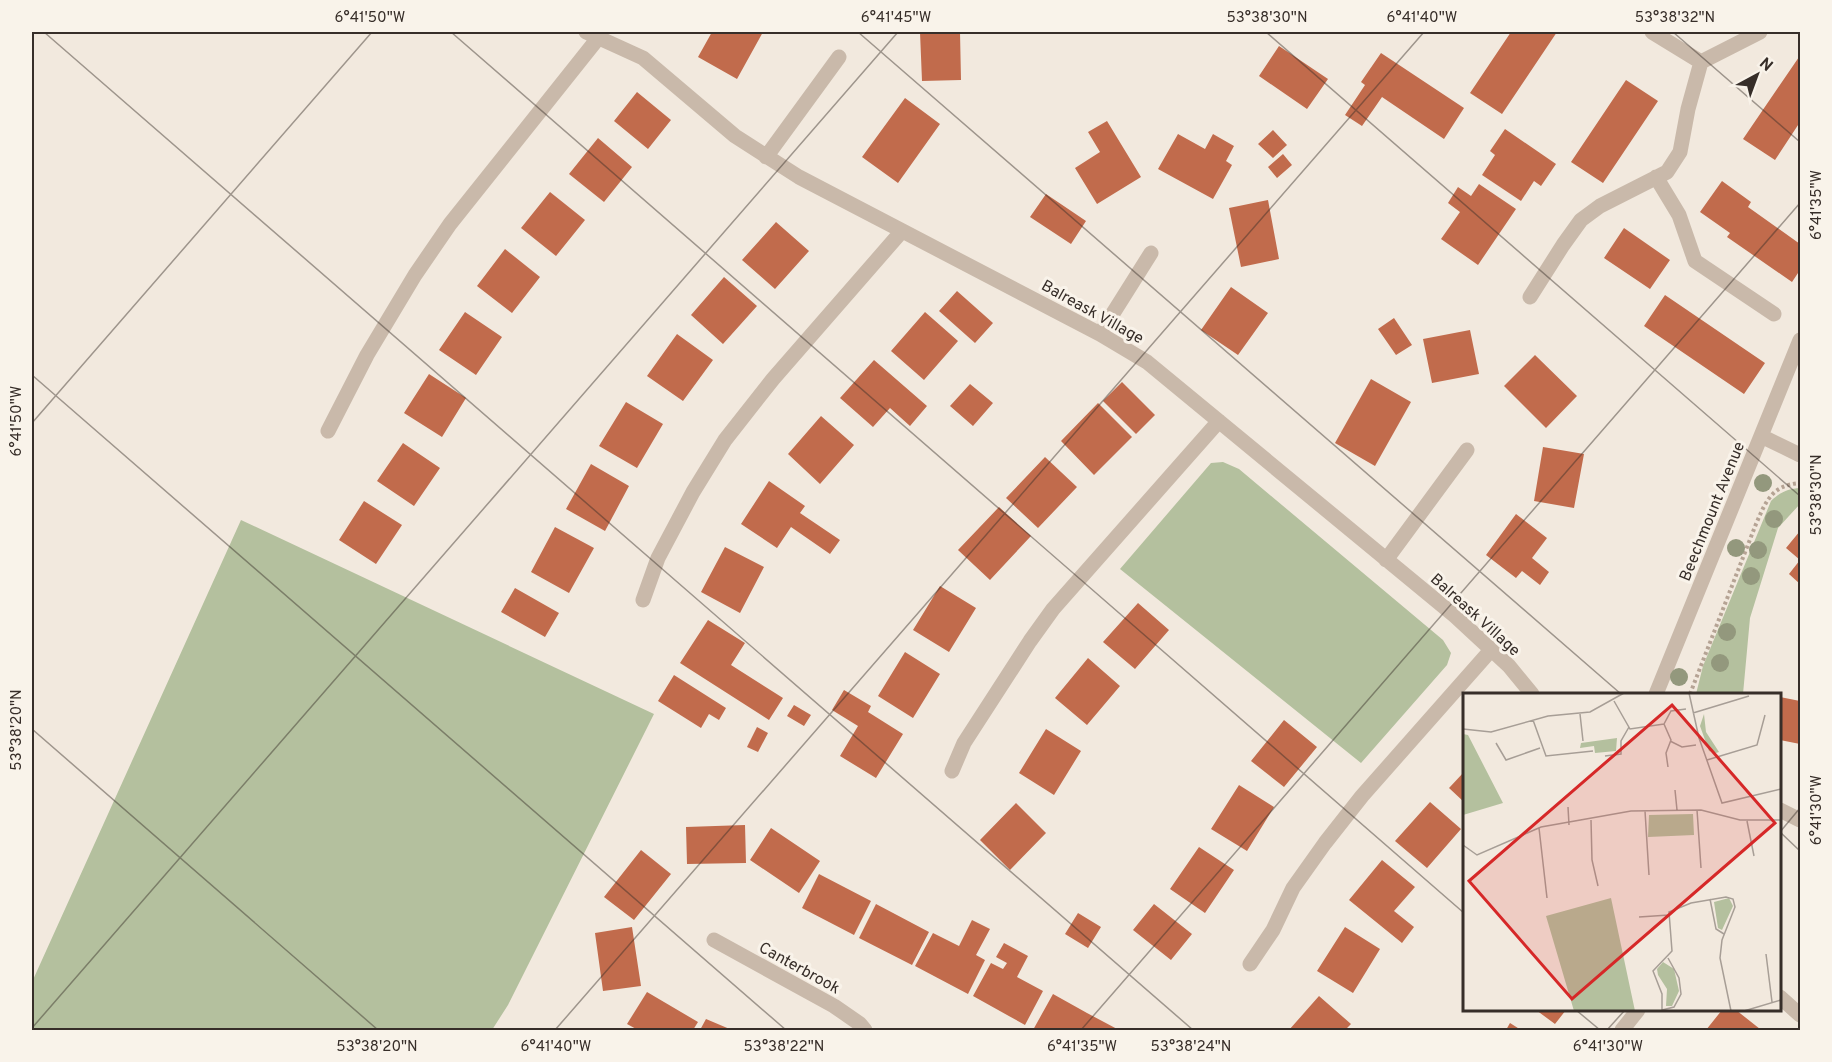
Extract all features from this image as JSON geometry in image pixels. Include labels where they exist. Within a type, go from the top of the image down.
[{"type":"street","points":[[1652,32],[1701,62]]},
{"type":"street","points":[[1530,297],[1581,220],[1600,206],[1667,172],[1680,152],[1688,109],[1701,62],[1760,32]]},
{"type":"street","points":[[328,431],[373,345],[415,275],[450,224],[592,34]]},
{"type":"street","name":"Balreask Village","points":[[592,34],[643,58],[735,136],[799,177],[1100,334],[1147,362],[1455,616],[1509,666],[1531,693]]},
{"type":"street","points":[[766,157],[839,57]]},
{"type":"street","points":[[1656,177],[1680,215],[1695,261],[1774,314]]},
{"type":"street","points":[[643,600],[658,558],[693,492],[725,440],[773,379],[902,231]]},
{"type":"street","points":[[1100,334],[1151,253]]},
{"type":"street","name":"Beechmount Avenue","points":[[1656,693],[1800,340]]},
{"type":"street","points":[[952,771],[964,743],[1053,609],[1219,421]]},
{"type":"street","points":[[1761,436],[1800,455]]},
{"type":"street","points":[[1386,560],[1467,450]]},
{"type":"street","points":[[1250,964],[1273,930],[1293,888],[1325,843],[1362,796],[1491,650]]},
{"type":"street","points":[[1781,811],[1800,820]]},
{"type":"street","name":"Canterbrook","points":[[714,940],[834,1006],[865,1030]]},
{"type":"street","points":[[1781,999],[1800,1015]]},
{"type":"street","points":[[1623,1030],[1637,1011]]},
{"type":"path","points":[[1690,693],[1767,501],[1775,491],[1786,485],[1800,483]]},
{"type":"green space","points":[[1223,462],[1239,469],[1443,640],[1451,653],[1447,665],[1361,763],[1120,569],[1211,463]]},
{"type":"green space","points":[[1800,488],[1800,504],[1778,528],[1750,618],[1743,693],[1696,693],[1703,666],[1771,501],[1792,489]]},
{"type":"green space","points":[[241,520],[654,714],[508,1005],[492,1030],[32,1030],[32,982]]},
{"type":"building","points":[[712,32],[763,32],[737,79],[698,57]]},
{"type":"building","points":[[920,32],[960,32],[961,80],[922,81]]},
{"type":"building","points":[[1511,32],[1557,32],[1502,114],[1470,93]]},
{"type":"building","points":[[1279,46],[1328,79],[1307,109],[1259,76]]},
{"type":"building","points":[[1381,53],[1464,108],[1444,139],[1382,97],[1362,126],[1345,115],[1365,85],[1361,82]]},
{"type":"building","points":[[1799,57],[1800,122],[1775,160],[1743,139]]},
{"type":"building","points":[[1626,80],[1658,101],[1603,183],[1571,162]]},
{"type":"building","points":[[637,92],[671,120],[648,149],[614,121]]},
{"type":"building","points":[[905,98],[940,124],[898,183],[862,157]]},
{"type":"building","points":[[1107,121],[1141,177],[1097,204],[1075,168],[1100,152],[1088,132]]},
{"type":"building","points":[[1505,129],[1556,164],[1541,186],[1534,181],[1521,201],[1482,175],[1495,155],[1490,151]]},
{"type":"building","points":[[1273,130],[1287,145],[1273,158],[1258,144]]},
{"type":"building","points":[[1178,134],[1205,149],[1213,134],[1234,146],[1226,161],[1232,165],[1213,199],[1158,169]]},
{"type":"building","points":[[598,138],[632,167],[604,202],[569,174]]},
{"type":"building","points":[[1283,154],[1292,165],[1277,178],[1268,167]]},
{"type":"building","points":[[1722,181],[1751,202],[1748,207],[1800,244],[1800,270],[1792,282],[1727,237],[1730,233],[1700,212]]},
{"type":"building","points":[[1479,184],[1516,209],[1478,265],[1441,239],[1460,212],[1448,203],[1458,187],[1471,196]]},
{"type":"building","points":[[550,192],[585,220],[556,256],[521,228]]},
{"type":"building","points":[[1046,194],[1086,221],[1071,244],[1030,217]]},
{"type":"building","points":[[1268,200],[1279,259],[1241,267],[1229,208]]},
{"type":"building","points":[[776,222],[809,251],[775,289],[742,260]]},
{"type":"building","points":[[1624,228],[1670,260],[1650,289],[1604,258]]},
{"type":"building","points":[[505,249],[540,277],[512,313],[477,286]]},
{"type":"building","points":[[724,277],[757,306],[723,344],[691,315]]},
{"type":"building","points":[[1231,287],[1268,313],[1238,355],[1201,330]]},
{"type":"building","points":[[957,291],[993,323],[975,343],[939,311]]},
{"type":"building","points":[[1665,295],[1765,363],[1744,394],[1644,326]]},
{"type":"building","points":[[465,312],[502,337],[476,375],[439,350]]},
{"type":"building","points":[[925,312],[958,341],[924,380],[891,351]]},
{"type":"building","points":[[1394,318],[1412,345],[1396,355],[1378,329]]},
{"type":"building","points":[[1470,330],[1479,374],[1432,383],[1423,339]]},
{"type":"building","points":[[677,334],[713,360],[683,401],[647,376]]},
{"type":"building","points":[[1535,355],[1577,396],[1546,428],[1504,386]]},
{"type":"building","points":[[874,360],[927,406],[910,426],[890,408],[873,427],[840,398]]},
{"type":"building","points":[[429,374],[466,398],[442,437],[404,413]]},
{"type":"building","points":[[1371,379],[1411,402],[1375,466],[1335,443]]},
{"type":"building","points":[[1122,382],[1155,415],[1136,434],[1103,401]]},
{"type":"building","points":[[970,384],[993,403],[973,426],[950,406]]},
{"type":"building","points":[[626,402],[663,424],[637,468],[599,446]]},
{"type":"building","points":[[1098,403],[1132,437],[1094,475],[1061,441]]},
{"type":"building","points":[[821,416],[854,445],[820,484],[788,454]]},
{"type":"building","points":[[403,443],[440,468],[414,506],[377,481]]},
{"type":"building","points":[[1543,447],[1584,454],[1574,508],[1534,501]]},
{"type":"building","points":[[1045,457],[1077,487],[1038,528],[1006,498]]},
{"type":"building","points":[[591,464],[629,486],[605,531],[566,509]]},
{"type":"building","points":[[769,481],[805,506],[800,513],[840,540],[830,554],[791,527],[777,548],[741,524]]},
{"type":"building","points":[[364,501],[402,525],[376,564],[339,540]]},
{"type":"building","points":[[999,507],[1031,536],[990,580],[958,550]]},
{"type":"building","points":[[1516,514],[1547,538],[1532,558],[1549,572],[1540,585],[1522,571],[1516,578],[1486,555]]},
{"type":"building","points":[[555,527],[594,548],[569,593],[531,572]]},
{"type":"building","points":[[1800,531],[1800,560],[1786,548]]},
{"type":"building","points":[[725,547],[764,567],[740,613],[701,592]]},
{"type":"building","points":[[1800,560],[1800,584],[1789,574]]},
{"type":"building","points":[[940,586],[976,608],[949,652],[913,630]]},
{"type":"building","points":[[515,588],[559,613],[545,637],[501,612]]},
{"type":"building","points":[[1138,603],[1169,630],[1135,669],[1103,642]]},
{"type":"building","points":[[708,620],[745,643],[731,665],[783,698],[769,720],[680,663]]},
{"type":"building","points":[[905,652],[940,674],[913,718],[878,696]]},
{"type":"building","points":[[1088,658],[1120,686],[1087,725],[1055,698]]},
{"type":"building","points":[[674,675],[726,708],[719,720],[709,714],[701,728],[658,701]]},
{"type":"building","points":[[844,690],[871,706],[868,712],[903,734],[876,778],[840,756],[858,726],[832,710]]},
{"type":"building","points":[[1781,697],[1800,701],[1800,744],[1781,740]]},
{"type":"building","points":[[794,705],[811,715],[804,726],[787,716]]},
{"type":"building","points":[[1284,720],[1317,747],[1284,787],[1251,761]]},
{"type":"building","points":[[757,727],[768,733],[758,752],[747,747]]},
{"type":"building","points":[[1046,729],[1081,751],[1054,795],[1019,773]]},
{"type":"building","points":[[1463,773],[1463,801],[1449,788]]},
{"type":"building","points":[[1239,785],[1274,807],[1247,851],[1211,829]]},
{"type":"building","points":[[1430,802],[1461,829],[1427,868],[1395,841]]},
{"type":"building","points":[[1016,803],[1046,833],[1010,870],[980,840]]},
{"type":"building","points":[[745,825],[746,863],[687,864],[686,827]]},
{"type":"building","points":[[771,828],[820,861],[799,893],[750,860]]},
{"type":"building","points":[[1199,847],[1234,870],[1205,913],[1170,889]]},
{"type":"building","points":[[641,850],[671,874],[634,920],[604,897]]},
{"type":"building","points":[[1382,860],[1415,887],[1394,911],[1414,927],[1402,943],[1349,900]]},
{"type":"building","points":[[819,874],[871,901],[854,935],[802,908]]},
{"type":"building","points":[[876,904],[929,932],[912,965],[859,938]]},
{"type":"building","points":[[1154,904],[1192,934],[1171,960],[1133,930]]},
{"type":"building","points":[[1078,913],[1101,927],[1088,948],[1065,934]]},
{"type":"building","points":[[972,920],[990,929],[976,955],[985,960],[968,994],[915,966],[933,933],[959,946]]},
{"type":"building","points":[[632,927],[641,986],[603,991],[595,933]]},
{"type":"building","points":[[1345,927],[1380,949],[1353,993],[1317,971]]},
{"type":"building","points":[[1004,943],[1028,956],[1017,977],[1043,991],[1025,1025],[973,996],[991,963],[1003,969],[1007,963],[996,957]]},
{"type":"building","points":[[647,992],[698,1022],[693,1030],[638,1030],[627,1024]]},
{"type":"building","points":[[1053,994],[1087,1013],[1119,1030],[1033,1030]]},
{"type":"building","points":[[1319,996],[1351,1024],[1345,1030],[1289,1030]]},
{"type":"building","points":[[1537,1011],[1565,1011],[1555,1024]]},
{"type":"building","points":[[1721,1011],[1737,1011],[1760,1029],[1759,1030],[1706,1030]]},
{"type":"building","points":[[706,1019],[732,1030],[700,1030]]},
{"type":"building","points":[[1510,1023],[1521,1030],[1506,1030]]}]
